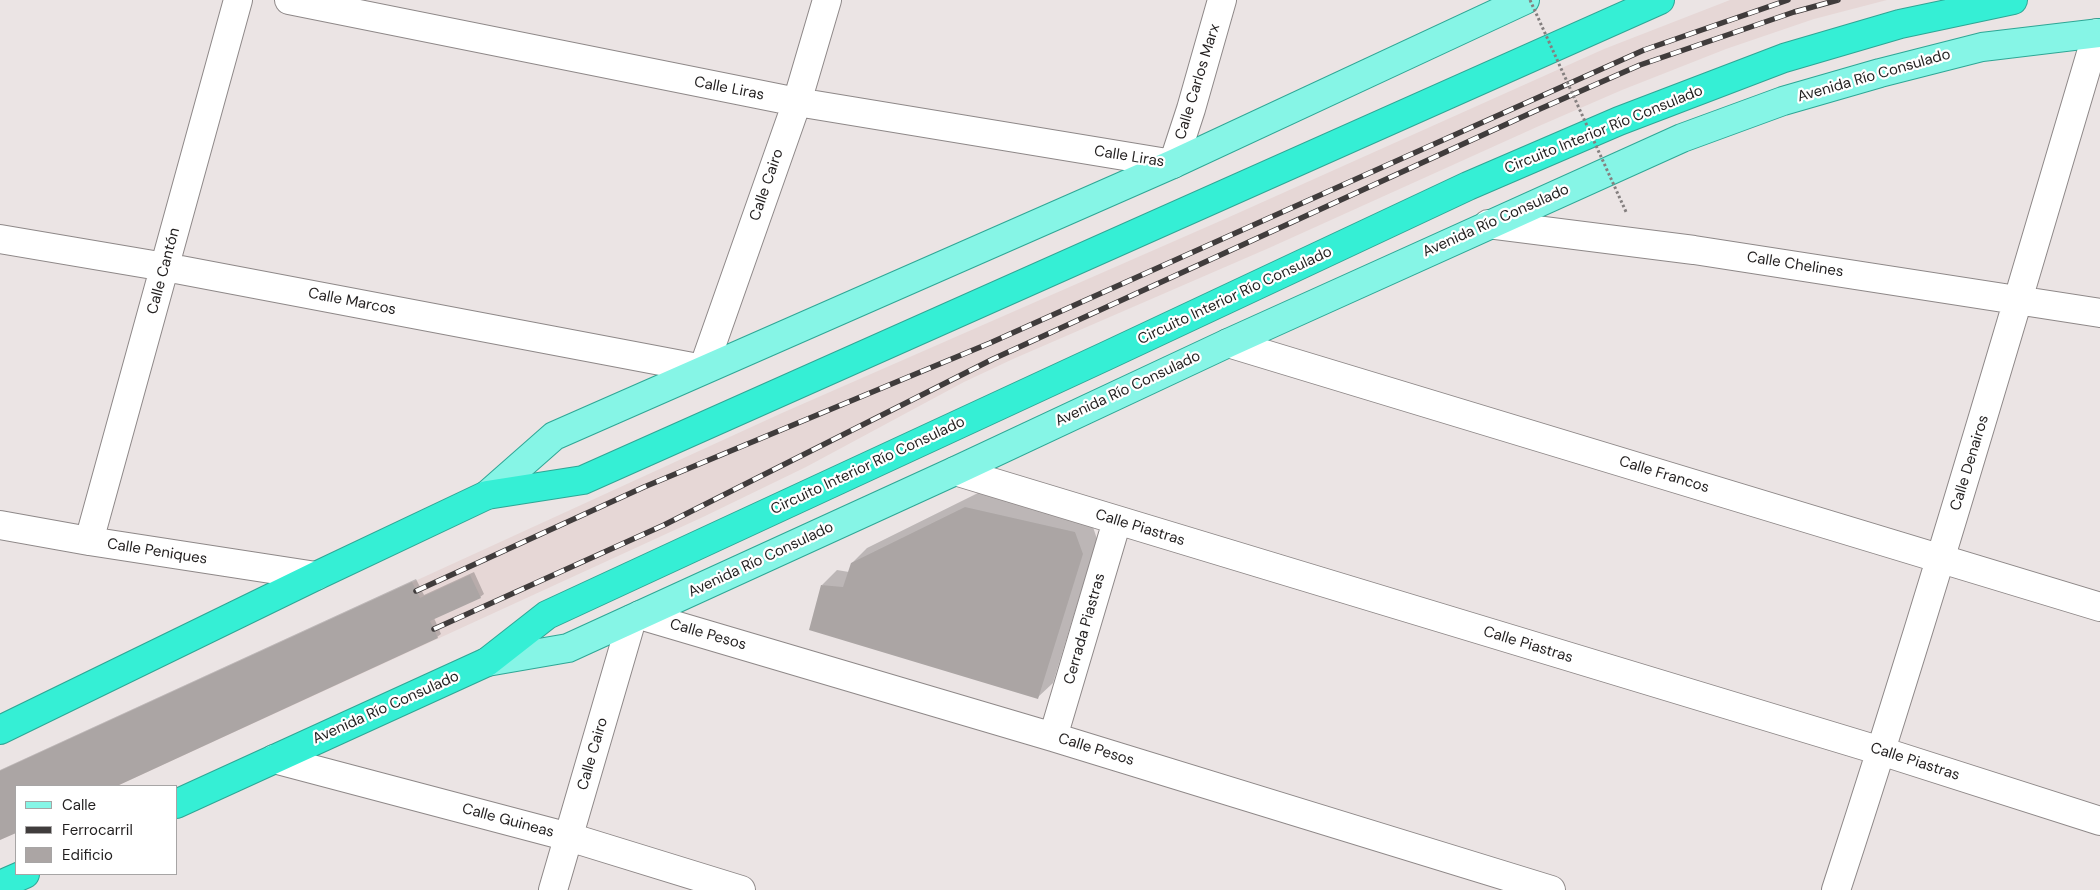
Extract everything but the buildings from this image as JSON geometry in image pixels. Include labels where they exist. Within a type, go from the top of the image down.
[{"type":"highway","points":[[0,730],[487,495],[583,480],[1660,0]]},
{"type":"highway","name":"Circuito Interior Río Consulado","points":[[487,662],[547,615],[1477,182],[1619,121],[1784,58],[1900,24],[2013,0]]},
{"type":"highway","name":"Avenida Río Consulado","points":[[178,803],[487,662]]},
{"type":"highway","points":[[0,885],[23,875]]},
{"type":"main road","points":[[487,495],[554,436],[1173,164],[1525,0]]},
{"type":"main road","name":"Avenida Río Consulado","points":[[487,662],[568,648],[955,471],[1228,343],[1682,138],[1783,101],[1982,46],[2099,33]]},
{"type":"street","name":"Calle Cantón","points":[[89,542],[238,0]]},
{"type":"street","name":"Calle Liras","points":[[289,0],[796,102],[1173,164]]},
{"type":"street","name":"Calle Cairo","points":[[703,369],[796,102],[827,0]]},
{"type":"street","name":"Calle Carlos Marx","points":[[1173,164],[1191,109],[1222,0]]},
{"type":"street","name":"Calle Denairos","points":[[1836,890],[1882,751],[2099,33]]},
{"type":"street","name":"Calle Chelines","points":[[1488,224],[1694,250],[2100,313]]},
{"type":"street","name":"Calle Marcos","points":[[0,238],[165,267],[703,369]]},
{"type":"street","name":"Calle Francos","points":[[1228,343],[2100,607]]},
{"type":"street","name":"Calle Piastras","points":[[955,471],[1882,751],[2100,821]]},
{"type":"street","name":"Cerrada Piastras","points":[[1054,737],[1117,521]]},
{"type":"street","name":"Calle Peniques","points":[[0,525],[89,542],[316,576]]},
{"type":"street","name":"Calle Cairo","points":[[553,890],[636,617]]},
{"type":"street","name":"Calle Pesos","points":[[636,617],[1054,737],[1551,890]]},
{"type":"street","name":"Calle Guineas","points":[[274,759],[569,837],[740,890]]},
{"type":"path","points":[[1530,0],[1627,214]]},
{"type":"shaded area","points":[[1730,0],[1887,0],[1814,19],[1726,49],[1622,90],[1269,248],[1013,359],[964,382],[806,467],[703,517],[119,785],[15,785],[15,833],[0,840],[0,771],[782,413],[1227,218],[1604,49]]},
{"type":"railway","points":[[416,591],[644,487],[990,343],[1644,50],[1788,0]]},
{"type":"railway","points":[[434,629],[664,525],[993,359],[1533,112],[1640,65],[1794,12],[1838,0]]}]
